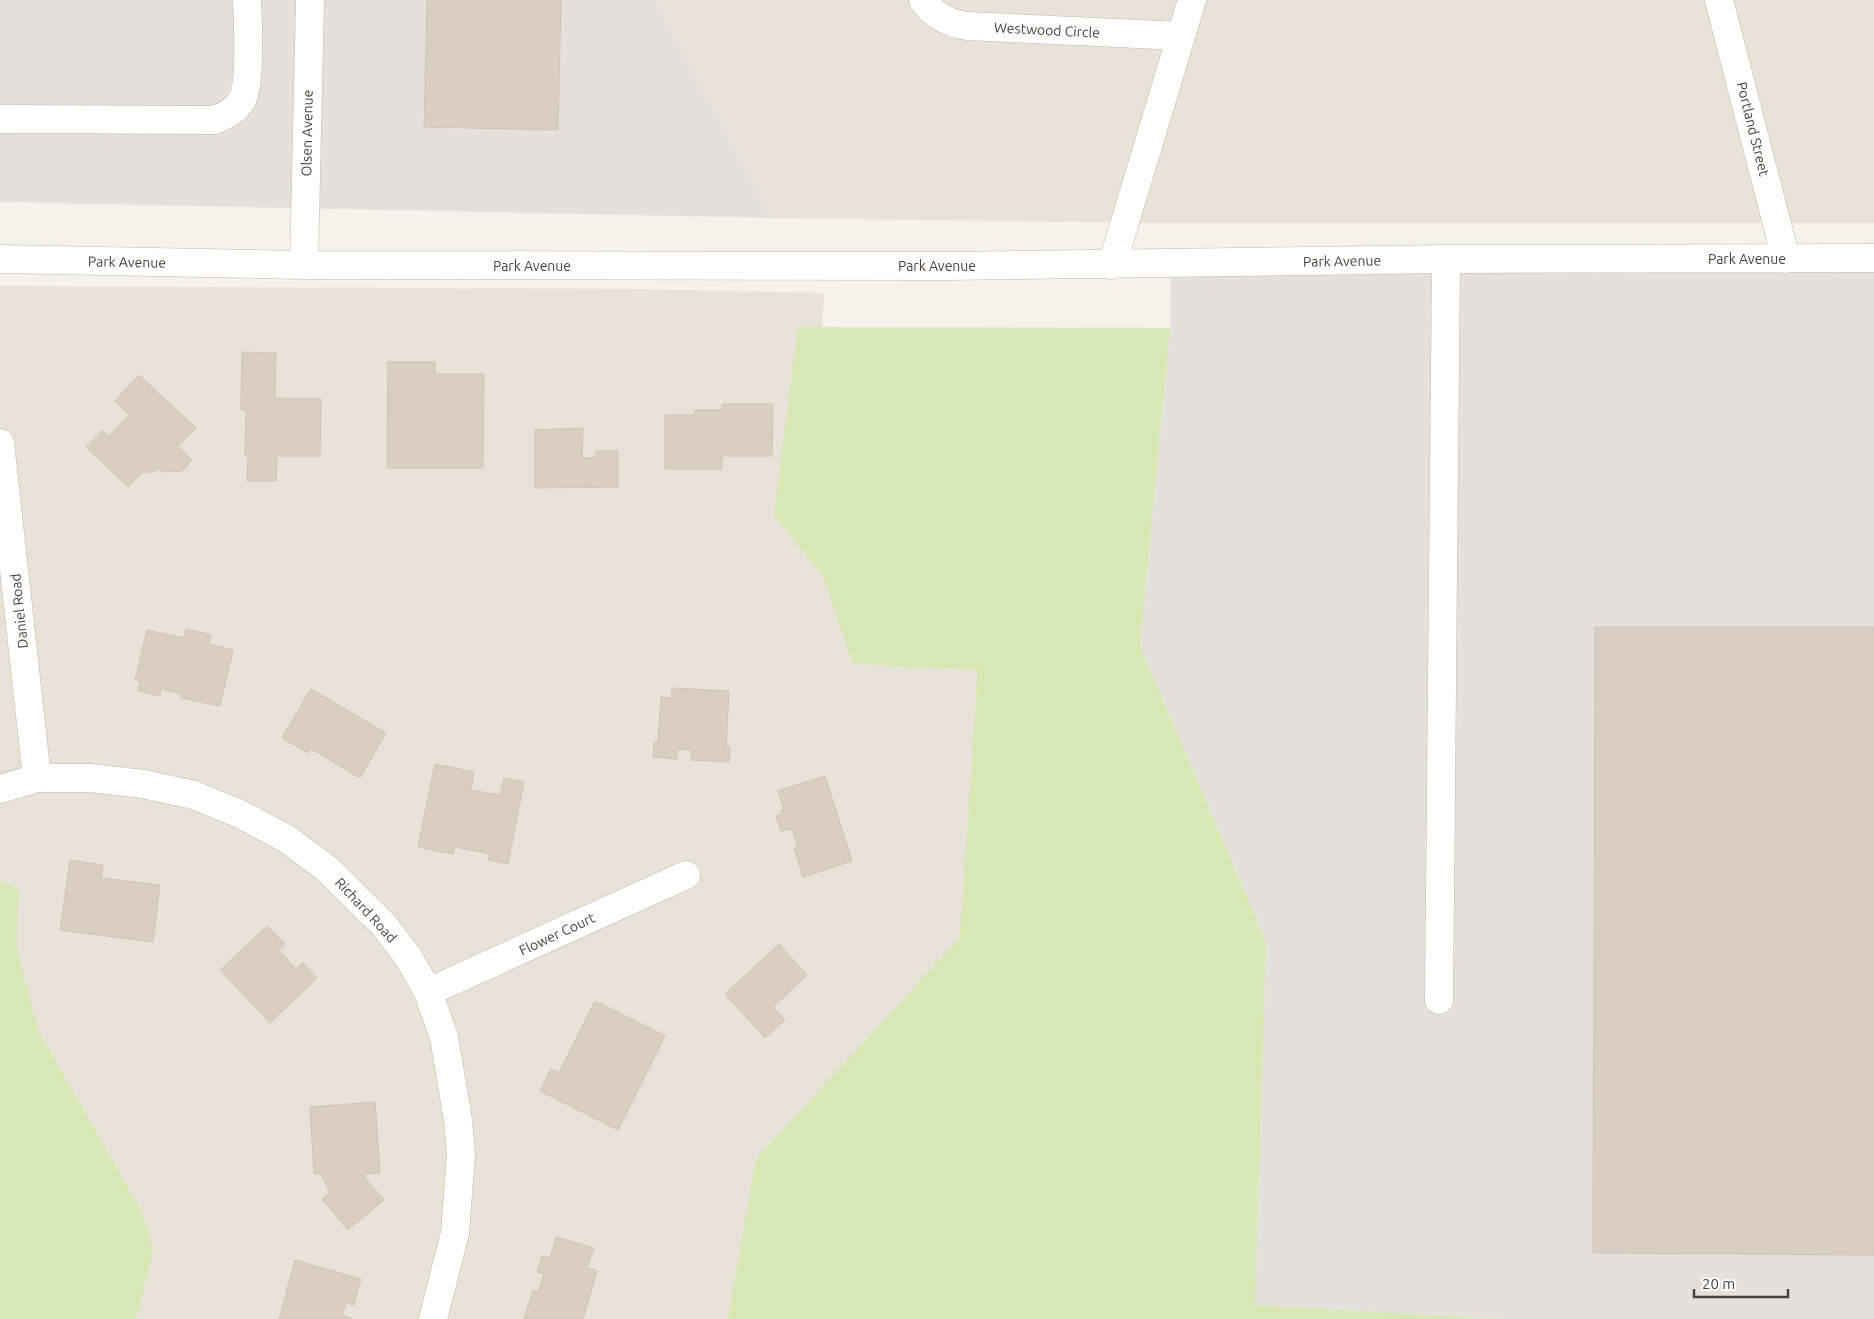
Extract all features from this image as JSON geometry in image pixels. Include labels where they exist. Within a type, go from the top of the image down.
[{"type":"street","points":[[0,119],[215,120],[231,114],[243,99],[248,75],[248,0]]},
{"type":"street","name":"Olsen Avenue","points":[[304,266],[310,0]]},
{"type":"street","name":"Westwood Circle","points":[[923,0],[940,18],[967,26],[1181,36]]},
{"type":"street","points":[[1112,265],[1192,0]]},
{"type":"street","name":"Portland Street","points":[[1719,0],[1786,259]]},
{"type":"street","name":"Park Avenue","points":[[0,259],[304,266],[946,266],[1446,259],[1874,258]]},
{"type":"street","points":[[1439,1000],[1446,259]]},
{"type":"street","name":"Daniel Road","points":[[0,443],[38,778]]},
{"type":"street","name":"Richard Road","points":[[0,789],[38,778],[91,778],[143,784],[194,795],[240,814],[286,839],[326,868],[383,924],[409,958],[428,992],[444,1037],[462,1154],[455,1233],[432,1319]]},
{"type":"street","name":"Flower Court","points":[[428,992],[686,875]]},
{"type":"shaded area","points":[[0,0],[656,0],[773,218],[0,202]]},
{"type":"shaded area","points":[[656,0],[1874,0],[1874,223],[1154,223],[773,218]]},
{"type":"shaded area","points":[[1874,258],[1874,1319],[1500,1319],[1255,1305],[1266,942],[1140,646],[1170,328],[1171,264]]},
{"type":"shaded area","points":[[0,286],[626,289],[824,293],[817,425],[997,675],[978,951],[742,1319],[0,1319]]},
{"type":"green space","points":[[798,327],[1170,328],[1140,646],[1266,942],[1255,1305],[1500,1319],[728,1319],[756,1159],[960,938],[978,670],[853,664],[823,576],[774,515]]},
{"type":"green space","points":[[0,880],[18,889],[17,951],[38,1030],[142,1212],[153,1250],[136,1319],[0,1319]]},
{"type":"building","points":[[427,0],[561,0],[558,130],[424,127]]},
{"type":"building","points":[[242,352],[276,353],[275,398],[321,399],[320,456],[277,456],[276,481],[247,481],[248,456],[245,456],[246,410],[241,410]]},
{"type":"building","points":[[388,362],[435,362],[435,374],[484,374],[483,468],[387,468]]},
{"type":"building","points":[[139,375],[196,428],[178,446],[192,460],[182,471],[162,472],[158,468],[153,472],[142,472],[128,487],[86,447],[103,430],[109,436],[129,415],[115,401]]},
{"type":"building","points":[[722,404],[773,404],[772,456],[722,456],[722,469],[665,469],[665,415],[695,415],[695,410],[722,410]]},
{"type":"building","points":[[583,428],[582,458],[596,458],[596,451],[618,451],[618,487],[535,488],[535,430]]},
{"type":"building","points":[[1595,627],[1874,627],[1874,1255],[1593,1253]]},
{"type":"building","points":[[186,629],[211,635],[209,644],[233,650],[220,706],[181,698],[182,694],[161,689],[160,696],[138,691],[140,681],[135,680],[147,630],[184,638]]},
{"type":"building","points":[[672,688],[729,691],[726,747],[730,747],[729,762],[691,760],[692,750],[677,749],[677,759],[653,757],[654,742],[658,742],[661,697],[672,698]]},
{"type":"building","points":[[311,689],[386,733],[360,778],[310,748],[308,753],[282,738]]},
{"type":"building","points":[[435,764],[474,772],[471,790],[500,795],[504,778],[524,782],[508,864],[488,860],[490,854],[455,847],[453,854],[418,847]]},
{"type":"building","points":[[825,776],[852,861],[803,877],[794,848],[798,847],[792,829],[781,831],[776,816],[782,814],[781,810],[784,809],[778,791]]},
{"type":"building","points":[[70,860],[103,865],[101,878],[160,885],[153,942],[60,930]]},
{"type":"building","points":[[267,926],[285,944],[279,950],[296,969],[303,963],[317,978],[270,1023],[220,970]]},
{"type":"building","points":[[779,944],[807,975],[773,1007],[785,1020],[765,1038],[725,994]]},
{"type":"building","points":[[595,1001],[665,1036],[618,1130],[540,1091],[551,1069],[559,1073]]},
{"type":"building","points":[[375,1102],[380,1173],[364,1174],[365,1178],[384,1200],[348,1230],[322,1199],[330,1193],[321,1174],[314,1174],[310,1107]]},
{"type":"building","points":[[556,1237],[594,1248],[587,1268],[597,1271],[583,1319],[524,1319],[533,1290],[538,1292],[544,1274],[537,1272],[542,1256],[550,1258]]},
{"type":"building","points":[[295,1260],[361,1279],[354,1305],[346,1303],[342,1315],[352,1319],[279,1319]]}]
